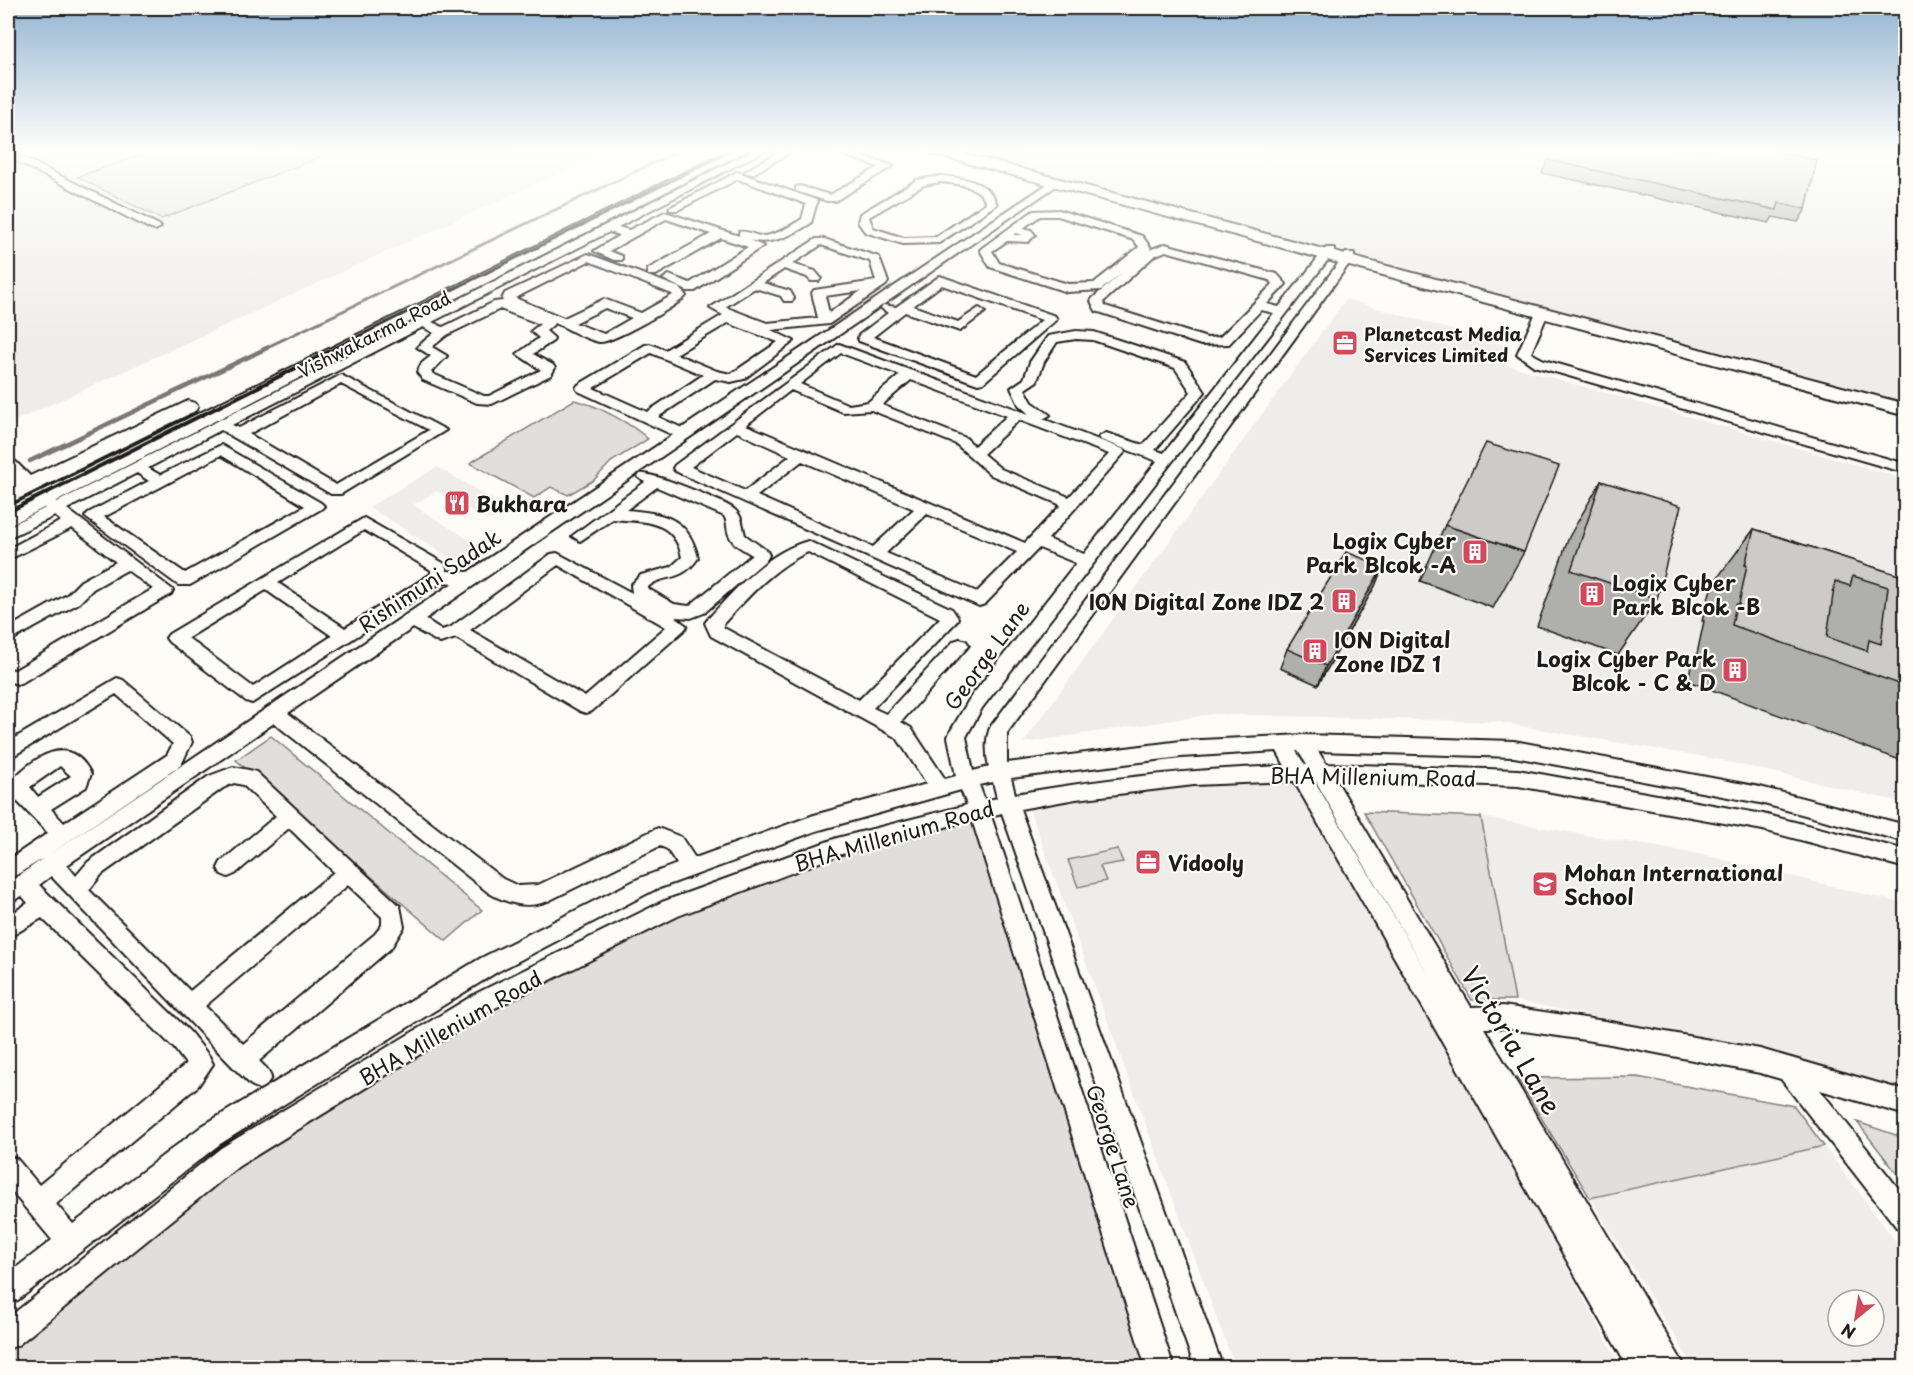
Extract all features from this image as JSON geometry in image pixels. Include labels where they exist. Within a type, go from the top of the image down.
[{"type":"street","points":[[130,214],[155,227]]},
{"type":"street","name":"Vishwakarma Road","points":[[8,517],[49,504],[592,214]]},
{"type":"street","name":"Vishwakarma Road","points":[[8,495],[482,264],[502,262],[524,265],[620,214]]},
{"type":"street","points":[[8,533],[49,504],[71,501],[422,322],[524,265],[634,214]]},
{"type":"street","points":[[666,214],[600,251],[691,288],[757,246],[666,214]]},
{"type":"street","points":[[691,214],[762,240],[793,230],[807,221],[809,214]]},
{"type":"street","points":[[867,214],[864,216],[864,222],[869,230],[903,241],[939,240],[977,214]]},
{"type":"street","name":"Rishimuni Sadak","points":[[13,882],[52,863],[470,578],[632,471],[870,299],[1006,214]]},
{"type":"street","points":[[1034,214],[986,250],[994,265],[1067,288],[1097,287],[1145,248],[1138,238],[1063,214]]},
{"type":"street","points":[[1180,214],[1339,255],[1544,303],[1905,401]]},
{"type":"street","points":[[1187,214],[1542,313],[1905,410]]},
{"type":"street","points":[[966,222],[1009,233]]},
{"type":"street","points":[[608,228],[630,234]]},
{"type":"street","points":[[652,272],[721,233]]},
{"type":"street","points":[[820,241],[875,259],[882,282],[870,299],[825,321],[766,327],[716,308],[783,265],[820,241]]},
{"type":"street","points":[[1166,247],[1273,277],[1280,284],[1259,305],[1224,341],[1206,342],[1100,308],[1097,301],[1150,254],[1166,247]]},
{"type":"street","name":"George Lane","points":[[1160,1368],[979,810],[967,780],[957,737],[976,703],[1282,312],[1339,255]]},
{"type":"street","name":"George Lane","points":[[1209,1368],[1008,803],[996,757],[998,731],[1339,255]]},
{"type":"street","points":[[593,258],[679,294],[677,298],[607,338],[508,299],[509,296],[548,276],[580,260],[593,258]]},
{"type":"street","points":[[524,265],[548,276]]},
{"type":"street","points":[[783,265],[811,274],[815,278]]},
{"type":"street","points":[[940,280],[1051,319],[978,380],[864,338],[902,308],[940,280]]},
{"type":"street","points":[[754,284],[786,294],[788,298]]},
{"type":"street","points":[[825,321],[818,293],[870,299],[960,327],[979,312]]},
{"type":"street","points":[[565,323],[604,303],[644,318]]},
{"type":"street","points":[[507,305],[549,323],[537,331],[548,338],[524,354],[548,368],[546,372],[501,398],[482,400],[428,377],[424,372],[427,366],[440,356],[423,347],[426,342],[442,332],[495,306],[507,305]]},
{"type":"street","points":[[1259,305],[1282,312]]},
{"type":"street","points":[[1542,313],[1524,354],[1539,363],[1905,469]]},
{"type":"street","points":[[667,354],[727,318],[788,341],[739,376],[731,378],[713,374],[650,348],[583,388],[683,434]]},
{"type":"street","points":[[422,322],[442,332]]},
{"type":"street","points":[[1146,451],[1197,392],[1184,369],[1180,365],[1094,336],[1076,335],[1053,339],[1037,362],[1030,381],[1018,388],[1030,411],[1167,459]]},
{"type":"street","points":[[839,348],[1118,452],[979,600],[680,468],[790,385],[839,348]]},
{"type":"street","points":[[221,424],[336,490],[439,430],[326,371]]},
{"type":"street","points":[[648,418],[713,374]]},
{"type":"street","points":[[872,406],[910,374]]},
{"type":"street","points":[[239,434],[341,379]]},
{"type":"street","points":[[790,385],[848,409],[872,406],[961,441],[996,472],[1071,503]]},
{"type":"street","points":[[974,454],[1017,414]]},
{"type":"street","points":[[736,426],[925,507],[1032,546],[1087,561]]},
{"type":"street","points":[[71,501],[184,582],[316,506],[199,435]]},
{"type":"street","points":[[93,517],[222,449]]},
{"type":"street","points":[[745,498],[800,455]]},
{"type":"street","points":[[8,466],[20,476],[8,495]]},
{"type":"street","points":[[137,467],[160,481]]},
{"type":"street","points":[[609,514],[665,522],[682,532],[689,544],[690,558],[677,571],[647,579],[639,585],[639,591],[678,613],[690,614],[698,609],[761,555],[739,540],[734,532],[735,519],[729,512],[632,471]]},
{"type":"street","points":[[580,536],[656,481]]},
{"type":"street","points":[[8,675],[17,677],[165,590],[49,504]]},
{"type":"street","points":[[875,554],[925,507]]},
{"type":"street","points":[[8,555],[74,521]]},
{"type":"street","points":[[439,576],[440,568],[364,523],[175,638],[252,696],[439,576],[470,578]]},
{"type":"street","points":[[861,709],[950,618],[946,613],[808,546],[793,551],[726,609],[714,623],[717,632],[904,733],[933,775],[939,788]]},
{"type":"street","points":[[411,618],[440,637],[457,632],[557,558],[678,626],[586,706],[457,632]]},
{"type":"street","points":[[8,636],[73,599],[87,585],[128,562]]},
{"type":"street","points":[[267,583],[345,636]]},
{"type":"street","points":[[888,724],[960,645]]},
{"type":"street","points":[[8,751],[117,685],[183,742],[174,760],[62,834],[13,882],[43,904],[182,1040],[201,1064],[190,1078],[37,1203]]},
{"type":"street","points":[[273,712],[496,886],[511,894],[525,897],[541,894],[658,837],[668,838],[675,843],[690,868]]},
{"type":"street","name":"BHA Millenium Road","points":[[8,1290],[211,1135],[489,965],[647,884],[814,823],[999,771],[1181,749],[1292,742],[1514,749],[1760,795],[1905,834]]},
{"type":"street","name":"Victoria Lane","points":[[1292,742],[1453,1018],[1644,1368]]},
{"type":"street","name":"BHA Millenium Road","points":[[8,1335],[230,1157],[485,1001],[670,909],[837,847],[979,810],[1076,791],[1194,777],[1310,773],[1518,778],[1763,822],[1905,859]]},
{"type":"street","points":[[76,891],[95,868],[216,782],[232,775],[249,778],[392,912],[393,927],[384,941],[242,1060]]},
{"type":"street","points":[[37,808],[62,834]]},
{"type":"street","points":[[228,868],[289,816]]},
{"type":"street","points":[[52,863],[76,891],[259,1077]]},
{"type":"street","points":[[190,1005],[349,872]]},
{"type":"street","points":[[8,928],[43,904]]},
{"type":"street","points":[[1453,1018],[1503,1017],[1605,1032],[1760,1061],[1905,1103]]},
{"type":"street","name":"Victoria Lane","points":[[1453,1018],[1672,1368]]},
{"type":"street","points":[[1788,1069],[1905,1219]]},
{"type":"street","points":[[8,1168],[71,1242]]},
{"type":"shaded area","points":[[8,214],[469,214],[8,424]]},
{"type":"shaded area","points":[[151,214],[173,214],[161,219]]},
{"type":"shaded area","points":[[1199,214],[1905,214],[1905,404]]},
{"type":"shaded area","points":[[1346,299],[1504,345],[1498,362],[1905,479],[1905,803],[1716,759],[1497,722],[1213,714],[1023,743]]},
{"type":"shaded area","points":[[574,400],[613,415],[648,439],[611,462],[594,480],[568,495],[551,487],[534,498],[470,463]]},
{"type":"shaded area","points":[[437,467],[509,509],[489,521],[437,491],[413,505],[485,550],[461,565],[369,507]]},
{"type":"shaded area","points":[[271,736],[482,910],[446,941],[236,760]]},
{"type":"shaded area","points":[[1287,773],[1307,787],[1621,1367],[1235,1367],[1026,800]]},
{"type":"shaded area","points":[[979,810],[1160,1368],[8,1368],[8,1335],[262,1138],[640,925],[812,856]]},
{"type":"shaded area","points":[[1364,812],[1481,817],[1515,1000],[1472,1000]]},
{"type":"shaded area","points":[[1481,817],[1704,855],[1905,904],[1905,1092],[1793,1058],[1515,1000]]},
{"type":"shaded area","points":[[1117,849],[1123,862],[1100,866],[1106,881],[1078,887],[1068,860]]},
{"type":"shaded area","points":[[1637,1077],[1794,1106],[1824,1146],[1590,1198],[1517,1078]]},
{"type":"shaded area","points":[[1857,1122],[1905,1138],[1905,1184]]},
{"type":"shaded area","points":[[1824,1146],[1905,1254],[1905,1367],[1694,1367],[1590,1198]]},
{"type":"building","points":[[1486,443],[1559,466],[1524,552],[1445,525]]},
{"type":"building","points":[[1601,481],[1681,506],[1657,599],[1571,570]]},
{"type":"building","points":[[1754,529],[1905,577],[1905,686],[1732,625],[1736,604],[1739,604],[1747,565],[1745,565]],"holes":[[[1853,576],[1888,587],[1881,644],[1869,640],[1867,651],[1827,637],[1835,581],[1850,586]]]},
{"type":"building","points":[[1346,552],[1383,566],[1326,666],[1287,649]]},
{"type":"waterway","points":[[263,349],[546,214]]},
{"type":"waterway","points":[[30,461],[267,348]]},
{"type":"railway","points":[[333,349],[604,214]]},
{"type":"railway","points":[[8,512],[336,348]]},
{"type":"place","name":"Planetcast Media Services Limited","points":[[1345,343]]},
{"type":"place","name":"Bukhara","points":[[457,503]]},
{"type":"place","name":"Logix Cyber Park Blcok -A","points":[[1475,552]]},
{"type":"place","name":"Logix Cyber Park Blcok -B","points":[[1592,594]]},
{"type":"place","name":"ION Digital Zone IDZ 2","points":[[1344,601]]},
{"type":"place","name":"ION Digital Zone IDZ 1","points":[[1315,651]]},
{"type":"place","name":"Logix Cyber Park Blcok - C & D","points":[[1735,670]]},
{"type":"place","name":"Vidooly","points":[[1148,862]]},
{"type":"place","name":"Mohan International School","points":[[1545,884]]}]
